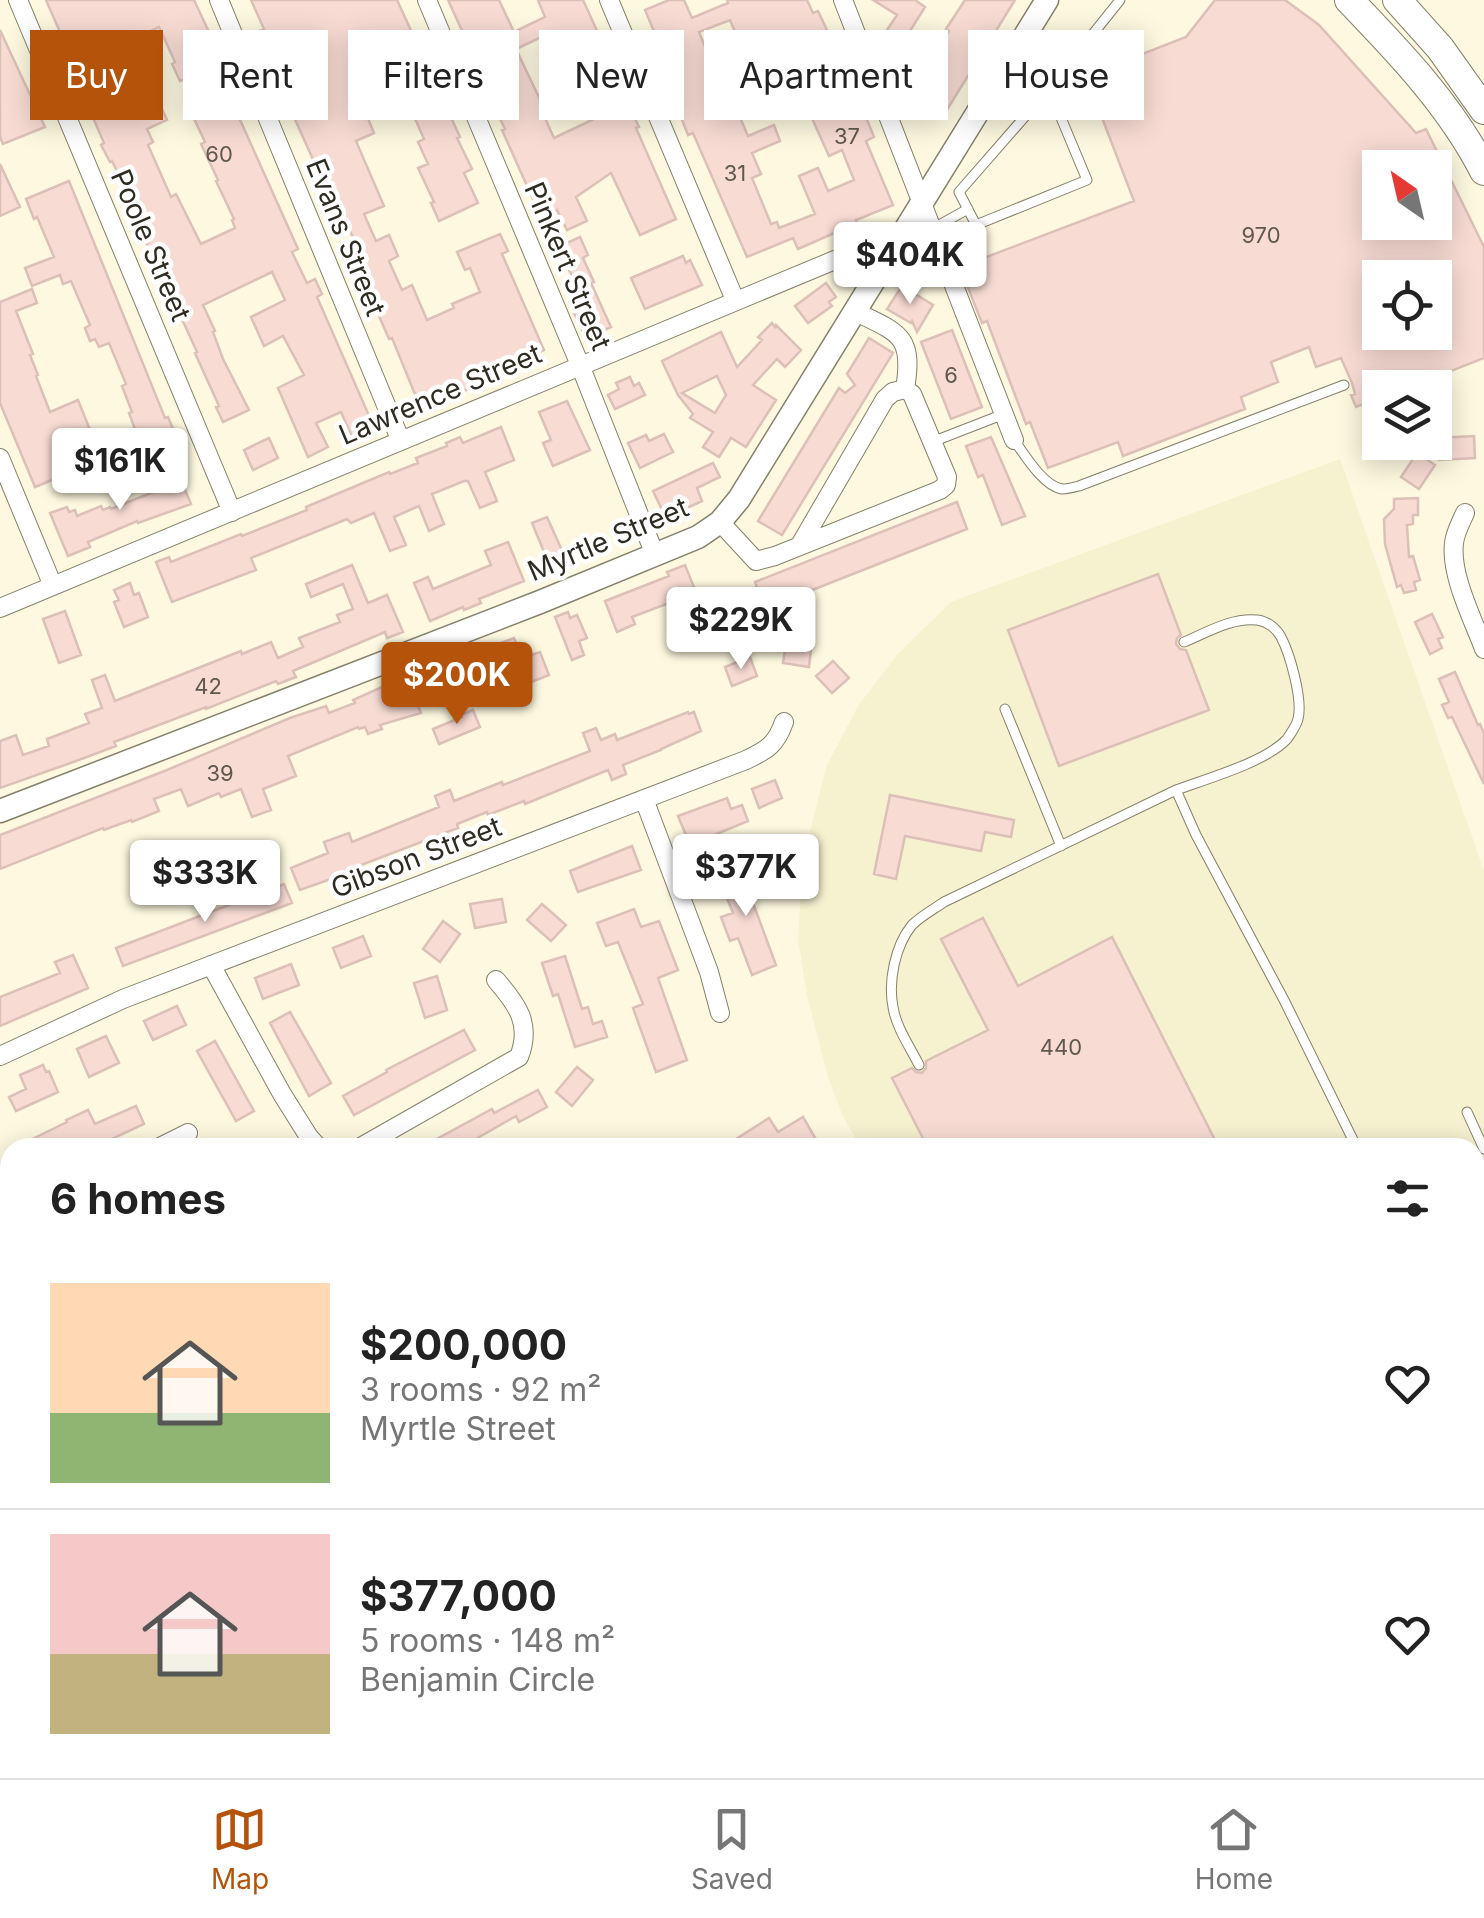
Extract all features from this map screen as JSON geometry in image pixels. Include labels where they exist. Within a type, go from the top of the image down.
[{"type":"main road","points":[[1349,0],[1398,51],[1444,108],[1484,171]]},
{"type":"main road","points":[[1397,0],[1440,48],[1484,110]]},
{"type":"street","name":"Poole Street","points":[[18,0],[232,512]]},
{"type":"street","name":"Evans Street","points":[[219,0],[400,439]]},
{"type":"street","name":"Pinkert Street","points":[[427,0],[655,555]]},
{"type":"street","points":[[610,0],[734,300]]},
{"type":"street","points":[[844,0],[1014,440]]},
{"type":"street","name":"Myrtle Street","points":[[0,810],[655,555],[698,537],[720,522],[739,499],[1047,0]]},
{"type":"street","name":"Lawrence Street","points":[[0,608],[902,232]]},
{"type":"street","points":[[854,311],[904,340],[909,352],[905,390]]},
{"type":"street","points":[[720,522],[756,561],[800,545],[940,490],[947,477],[912,394],[905,390],[893,392],[885,399],[800,545]]},
{"type":"street","points":[[0,458],[53,586]]},
{"type":"street","points":[[1465,513],[1454,542],[1455,564],[1484,649]]},
{"type":"street","name":"Gibson Street","points":[[0,1056],[123,999],[764,751],[778,738],[784,722]]},
{"type":"street","points":[[644,799],[709,972],[720,1013]]},
{"type":"street","points":[[211,966],[309,1138]]},
{"type":"street","points":[[377,1138],[518,1056],[525,1037],[523,1022],[514,1001],[496,980]]},
{"type":"street","points":[[178,1138],[188,1133]]},
{"type":"lane","points":[[1096,30],[1120,0]]},
{"type":"lane","points":[[1022,120],[959,192],[976,226],[1087,180],[1062,120]]},
{"type":"lane","points":[[932,229],[968,208]]},
{"type":"lane","points":[[1014,440],[1042,476],[1063,489],[1344,385]]},
{"type":"lane","points":[[932,442],[1004,414]]},
{"type":"lane","points":[[919,1064],[892,1006],[893,970],[901,942],[915,922],[944,902],[1176,790],[1258,759],[1286,740],[1298,718],[1297,690],[1280,634],[1269,624],[1256,620],[1235,622],[1184,642]]},
{"type":"lane","points":[[1005,710],[1060,846]]},
{"type":"lane","points":[[1176,790],[1352,1138]]},
{"type":"lane","points":[[1468,1112],[1479,1138]]},
{"type":"shaded area","points":[[1340,459],[1484,871],[1484,1138],[855,1138],[828,1077],[807,995],[798,939],[803,859],[826,767],[858,706],[897,655],[951,602]]},
{"type":"building","points":[[46,0],[194,0],[208,30],[183,30],[180,81],[159,27],[59,30]]},
{"type":"building","points":[[251,0],[397,0],[411,30],[348,30],[348,120],[369,120],[374,133],[356,141],[384,206],[364,214],[376,241],[389,235],[398,256],[389,261],[402,290],[412,285],[427,320],[480,292],[470,268],[465,270],[457,252],[500,234],[508,251],[502,254],[544,350],[509,366],[511,371],[421,409],[379,316],[366,280],[371,278],[295,120],[328,120],[328,30],[264,29]]},
{"type":"building","points":[[448,0],[499,0],[513,30],[462,30]]},
{"type":"building","points":[[538,0],[583,0],[597,30],[539,30],[539,38],[519,48],[518,30],[545,17]]},
{"type":"building","points":[[669,0],[684,0],[692,18],[728,3],[727,0],[807,0],[813,13],[818,11],[827,30],[734,30],[730,20],[699,32],[704,44],[704,120],[741,120],[748,136],[774,125],[780,141],[752,153],[761,174],[752,178],[771,224],[777,222],[779,228],[815,214],[799,176],[818,168],[828,191],[854,180],[842,150],[829,156],[813,120],[867,120],[874,137],[866,141],[893,205],[798,249],[793,238],[747,257],[693,133],[688,135],[682,120],[684,30],[653,30],[645,10]]},
{"type":"building","points":[[873,0],[915,0],[925,7],[911,30],[887,30],[897,15]]},
{"type":"building","points":[[965,0],[1015,0],[996,30],[968,30],[968,76],[948,108],[949,31],[946,29]]},
{"type":"building","points":[[1215,0],[1285,0],[1319,25],[1416,133],[1426,129],[1436,150],[1362,150],[1362,240],[1452,240],[1452,182],[1484,247],[1484,358],[1452,371],[1362,370],[1362,405],[1356,407],[1352,383],[1341,358],[1316,367],[1309,347],[1271,362],[1278,382],[1241,397],[1245,409],[1123,456],[1118,442],[1048,468],[1030,422],[1026,424],[987,321],[982,323],[960,267],[1134,201],[1103,120],[1144,120],[1144,53],[1186,37]]},
{"type":"building","points":[[0,30],[30,95],[30,120],[42,120],[45,127],[3,144]]},
{"type":"building","points":[[519,55],[539,97],[539,120],[546,120],[554,138],[592,120],[636,120],[676,219],[640,235],[611,173],[576,197],[587,221],[567,230],[557,210],[541,217],[502,130],[505,129],[501,120],[519,120]]},
{"type":"building","points":[[163,111],[167,120],[147,129],[153,142],[148,145],[171,197],[176,194],[201,244],[235,228],[195,120],[240,120],[298,249],[292,252],[307,283],[315,279],[322,294],[317,297],[374,427],[352,437],[341,412],[316,423],[328,447],[308,457],[278,388],[304,375],[283,336],[264,346],[251,317],[285,300],[272,272],[203,305],[223,359],[249,410],[223,422],[197,352],[175,304],[172,306],[162,286],[165,284],[149,242],[101,145],[104,143],[94,120],[163,120]]},
{"type":"building","points":[[416,120],[452,120],[472,169],[464,173],[478,203],[439,221],[418,168],[428,164],[418,142],[424,139]]},
{"type":"building","points":[[0,164],[20,207],[0,216]]},
{"type":"building","points":[[69,181],[165,418],[168,417],[174,431],[168,433],[177,454],[161,460],[153,440],[141,445],[122,386],[126,384],[109,343],[99,347],[95,339],[90,341],[85,328],[90,325],[71,281],[63,284],[60,275],[32,286],[25,268],[54,257],[26,199]]},
{"type":"building","points":[[580,237],[588,255],[583,258],[594,282],[591,283],[611,327],[586,338],[574,313],[587,307],[558,247]]},
{"type":"building","points":[[683,256],[686,263],[690,260],[702,285],[645,309],[631,278]]},
{"type":"building","points":[[826,283],[836,297],[829,302],[832,306],[808,323],[795,306]]},
{"type":"building","points":[[902,286],[933,305],[917,332],[912,321],[887,309]]},
{"type":"building","points":[[32,289],[37,303],[16,311],[50,412],[78,400],[101,448],[71,460],[76,470],[35,487],[0,403],[0,302]]},
{"type":"building","points":[[772,323],[801,350],[785,367],[777,359],[753,385],[776,400],[746,447],[731,438],[719,457],[703,447],[713,432],[690,418],[693,414],[678,395],[662,361],[721,332],[737,367],[762,340],[758,337]],"holes":[[[717,376],[726,395],[715,413],[682,393]]]},
{"type":"building","points":[[952,330],[982,407],[951,419],[921,342]]},
{"type":"building","points":[[869,338],[893,353],[782,535],[758,521],[839,388],[845,393],[855,385],[847,374]]},
{"type":"building","points":[[630,377],[634,386],[639,383],[645,395],[615,409],[608,395],[619,389],[616,383]]},
{"type":"building","points":[[567,401],[590,450],[553,466],[543,443],[551,440],[539,412]]},
{"type":"building","points":[[501,427],[514,460],[485,472],[497,501],[480,508],[468,481],[464,481],[432,494],[444,524],[429,531],[419,506],[394,517],[406,545],[390,551],[374,513],[351,523],[347,519],[251,558],[256,570],[172,602],[156,562],[169,557],[171,562],[242,536],[418,463],[416,458],[460,437],[463,443]]},
{"type":"building","points":[[664,434],[673,452],[640,468],[628,443],[646,435],[649,441]]},
{"type":"building","points":[[1474,436],[1475,458],[1452,459],[1452,437]]},
{"type":"building","points":[[991,437],[1025,516],[1002,525],[983,475],[978,477],[966,446]]},
{"type":"building","points":[[269,438],[278,458],[253,470],[244,450]]},
{"type":"building","points":[[1412,460],[1428,460],[1435,465],[1419,489],[1401,477]]},
{"type":"building","points":[[713,463],[720,477],[697,488],[702,501],[666,518],[653,491]]},
{"type":"building","points":[[174,464],[191,504],[137,521],[88,542],[90,547],[68,556],[50,513],[67,507],[69,512],[75,510],[77,516],[101,506],[103,510],[111,509],[161,489],[154,473]]},
{"type":"building","points":[[1418,498],[1418,515],[1413,515],[1413,524],[1407,525],[1409,557],[1413,556],[1420,580],[1414,582],[1416,590],[1404,593],[1401,585],[1397,587],[1385,544],[1384,519],[1394,509],[1394,499]]},
{"type":"building","points":[[957,502],[967,529],[764,609],[755,582]]},
{"type":"building","points":[[547,517],[565,557],[549,564],[532,523]]},
{"type":"building","points":[[508,542],[524,581],[479,599],[481,603],[430,621],[414,583],[428,577],[433,589],[491,565],[485,551]]},
{"type":"building","points":[[352,565],[368,603],[387,595],[403,632],[387,638],[385,632],[293,671],[296,677],[206,707],[114,742],[116,746],[0,788],[0,741],[16,735],[23,755],[49,746],[47,739],[89,723],[85,714],[102,708],[92,680],[105,675],[115,701],[271,642],[278,658],[303,647],[299,638],[340,622],[337,615],[353,609],[343,584],[311,597],[306,584]]},
{"type":"building","points":[[685,565],[705,615],[725,607],[731,622],[719,626],[723,634],[693,646],[674,601],[632,617],[635,624],[617,632],[605,601],[669,576],[667,572]]},
{"type":"building","points":[[1158,574],[1181,635],[1176,644],[1186,650],[1209,710],[1059,766],[1008,630]]},
{"type":"building","points":[[130,583],[134,595],[139,593],[148,617],[124,627],[114,602],[119,600],[114,590]]},
{"type":"building","points":[[65,611],[81,655],[59,663],[43,619]]},
{"type":"building","points":[[568,612],[570,618],[577,615],[587,638],[579,641],[584,655],[572,660],[555,617]]},
{"type":"building","points":[[1432,614],[1443,637],[1438,639],[1442,648],[1430,654],[1415,622]]},
{"type":"building","points":[[787,637],[812,641],[809,667],[783,663]]},
{"type":"building","points":[[514,638],[526,657],[540,652],[549,675],[519,687],[516,681],[473,699],[457,659]]},
{"type":"building","points":[[750,657],[757,676],[732,686],[725,667]]},
{"type":"building","points":[[833,661],[849,678],[832,693],[816,676]]},
{"type":"building","points":[[1455,672],[1484,733],[1484,784],[1452,717],[1448,718],[1442,705],[1449,702],[1439,679]]},
{"type":"building","points":[[402,678],[407,690],[411,688],[421,713],[380,725],[382,729],[368,734],[365,727],[358,727],[288,756],[296,776],[263,789],[271,810],[252,817],[241,789],[188,806],[181,789],[154,799],[159,811],[103,828],[0,869],[0,835],[290,718],[326,706],[329,713],[355,703],[353,700]]},
{"type":"building","points":[[473,710],[480,727],[439,744],[433,729]]},
{"type":"building","points":[[694,712],[701,731],[623,765],[626,774],[612,780],[608,770],[525,804],[524,801],[488,815],[487,812],[457,824],[458,828],[300,890],[291,868],[328,853],[324,842],[349,833],[352,842],[439,807],[435,796],[450,790],[454,801],[590,751],[583,733],[596,728],[601,740],[615,734],[617,740]]},
{"type":"building","points":[[775,780],[782,798],[759,808],[752,789]]},
{"type":"building","points":[[890,795],[1014,820],[1011,837],[985,832],[981,851],[905,836],[896,879],[874,874]]},
{"type":"building","points":[[727,798],[731,809],[742,805],[748,821],[690,845],[678,816]]},
{"type":"building","points":[[632,846],[641,870],[578,892],[570,871]]},
{"type":"building","points":[[750,863],[758,882],[750,885],[754,893],[750,895],[776,965],[752,975],[738,938],[730,941],[721,917],[733,913],[718,876]]},
{"type":"building","points":[[284,884],[292,903],[123,966],[116,948]]},
{"type":"building","points":[[502,899],[506,922],[475,928],[470,904]]},
{"type":"building","points":[[542,904],[566,925],[551,941],[527,920]]},
{"type":"building","points":[[634,909],[641,927],[659,921],[678,970],[658,978],[687,1060],[656,1072],[633,1008],[643,1004],[618,942],[606,946],[597,923]]},
{"type":"building","points":[[983,918],[1018,986],[1112,937],[1214,1138],[923,1138],[892,1078],[912,1068],[922,1073],[926,1061],[988,1030],[941,939]]},
{"type":"building","points":[[443,921],[460,934],[440,962],[423,949]]},
{"type":"building","points":[[363,936],[371,956],[341,968],[333,948]]},
{"type":"building","points":[[73,955],[88,988],[0,1026],[0,997],[60,973],[55,962]]},
{"type":"building","points":[[565,956],[582,1009],[588,1007],[593,1024],[602,1021],[607,1037],[575,1047],[558,994],[553,996],[542,963]]},
{"type":"building","points":[[291,964],[299,985],[263,999],[255,978]]},
{"type":"building","points":[[437,976],[447,1010],[425,1018],[414,983]]},
{"type":"building","points":[[177,1006],[186,1025],[153,1040],[144,1021]]},
{"type":"building","points":[[290,1012],[331,1083],[309,1096],[270,1023]]},
{"type":"building","points":[[464,1030],[475,1050],[354,1115],[343,1096]]},
{"type":"building","points":[[106,1036],[119,1063],[89,1077],[77,1049]]},
{"type":"building","points":[[215,1041],[254,1111],[236,1121],[197,1051]]},
{"type":"building","points":[[43,1065],[58,1092],[16,1111],[9,1097],[26,1089],[20,1075]]},
{"type":"building","points":[[577,1067],[593,1080],[572,1106],[556,1092]]},
{"type":"building","points":[[538,1090],[547,1107],[519,1122],[516,1116],[478,1138],[438,1138],[492,1109],[494,1113]]},
{"type":"building","points":[[136,1106],[144,1124],[114,1138],[34,1138],[88,1110],[95,1124]]},
{"type":"building","points":[[803,1117],[815,1138],[738,1138],[769,1118],[778,1132]]}]
